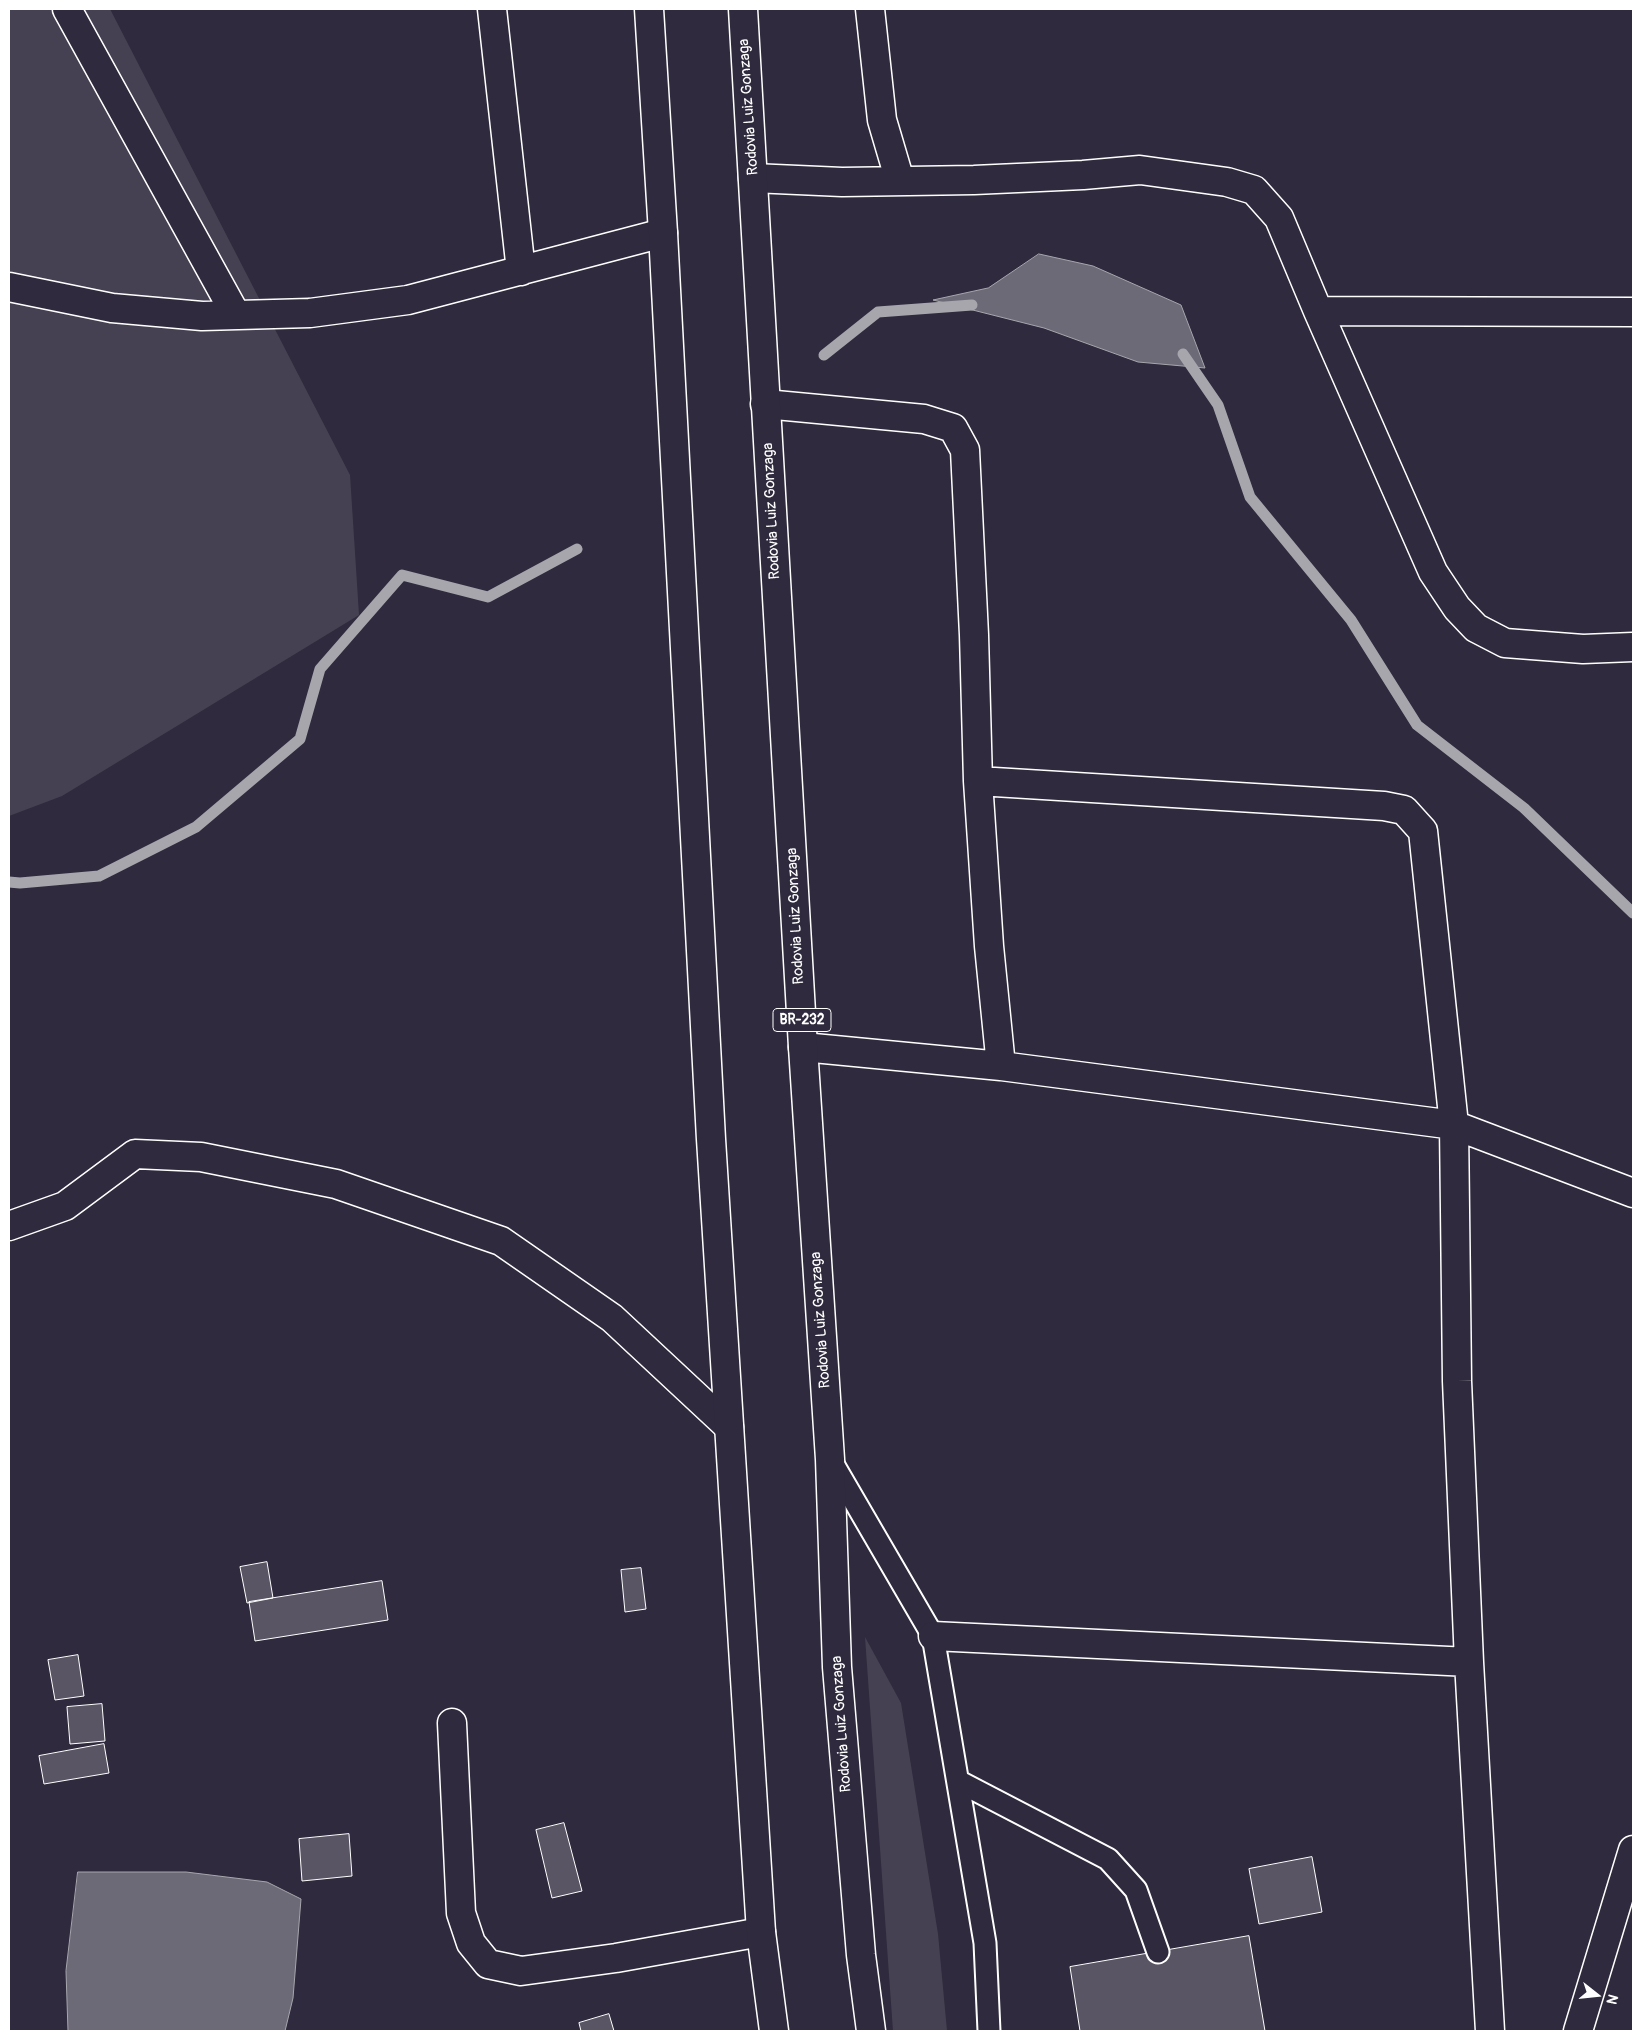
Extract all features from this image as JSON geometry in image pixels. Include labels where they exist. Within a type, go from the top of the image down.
[{"type":"main road","points":[[66,9],[236,316]]},
{"type":"main road","points":[[492,9],[521,271]]},
{"type":"main road","points":[[648,9],[663,233],[710,1119],[729,1427],[761,1932],[774,2031]]},
{"type":"main road","name":"Rodovia Luiz Gonzaga","points":[[743,9],[803,1047],[830,1459],[837,1667],[861,1955],[871,2031]]},
{"type":"main road","points":[[870,9],[882,120],[900,181]]},
{"type":"main road","points":[[753,178],[842,182],[900,181],[1063,176],[1140,170],[1227,182],[1254,190],[1279,218],[1433,572],[1457,608],[1476,628],[1506,643],[1582,649],[1633,647]]},
{"type":"main road","points":[[9,287],[112,308],[202,316],[310,313],[408,300],[663,233]]},
{"type":"main road","points":[[1318,311],[1633,312]]},
{"type":"main road","points":[[765,404],[924,419],[953,428],[965,450],[974,635],[978,781],[989,946],[1001,1066]]},
{"type":"main road","points":[[978,781],[1384,806],[1404,810],[1423,831],[1454,1124],[1457,1381],[1469,1662],[1490,2031]]},
{"type":"main road","points":[[803,1047],[1001,1066],[1454,1124],[1633,1193]]},
{"type":"main road","points":[[9,1226],[65,1206],[134,1154],[201,1157],[336,1184],[501,1241],[612,1318],[729,1427]]},
{"type":"main road","points":[[933,1636],[1469,1662]]},
{"type":"main road","points":[[452,1723],[461,1913],[471,1943],[488,1964],[521,1971],[616,1958],[761,1932]]},
{"type":"main road","points":[[1578,2031],[1633,1850]]},
{"type":"lane","points":[[830,1459],[933,1636],[985,1943],[989,2031]]},
{"type":"lane","points":[[958,1781],[1108,1859],[1136,1890],[1158,1952]]},
{"type":"shaded area","points":[[9,9],[110,9],[350,475],[359,615],[62,796],[9,816]]},
{"type":"shaded area","points":[[1039,254],[1093,266],[1181,305],[1205,368],[1138,362],[1044,328],[933,300],[988,288]]},
{"type":"shaded area","points":[[865,1637],[901,1703],[938,1934],[947,2031],[893,2031]]},
{"type":"shaded area","points":[[78,1872],[186,1872],[267,1882],[301,1899],[293,1998],[285,2031],[68,2031],[66,1971]]},
{"type":"building","points":[[267,1562],[273,1598],[247,1603],[240,1567]]},
{"type":"building","points":[[641,1568],[646,1609],[625,1612],[621,1570]]},
{"type":"building","points":[[382,1581],[388,1620],[255,1641],[249,1602]]},
{"type":"building","points":[[78,1655],[84,1696],[55,1700],[48,1660]]},
{"type":"building","points":[[102,1704],[105,1741],[70,1744],[67,1707]]},
{"type":"building","points":[[104,1744],[109,1773],[44,1784],[39,1756]]},
{"type":"building","points":[[564,1823],[582,1891],[552,1898],[536,1830]]},
{"type":"building","points":[[349,1834],[352,1876],[302,1881],[299,1839]]},
{"type":"building","points":[[1312,1857],[1322,1912],[1259,1924],[1249,1869]]},
{"type":"building","points":[[1249,1936],[1265,2031],[1080,2031],[1070,1967]]},
{"type":"building","points":[[609,2014],[614,2031],[581,2031],[579,2023]]},
{"type":"waterway","points":[[824,355],[878,312],[972,305]]},
{"type":"waterway","points":[[1183,354],[1218,405],[1250,497],[1351,620],[1417,725],[1524,808],[1633,913]]},
{"type":"waterway","points":[[9,882],[20,883],[99,876],[196,827],[300,739],[320,669],[402,575],[488,597],[577,549]]}]
